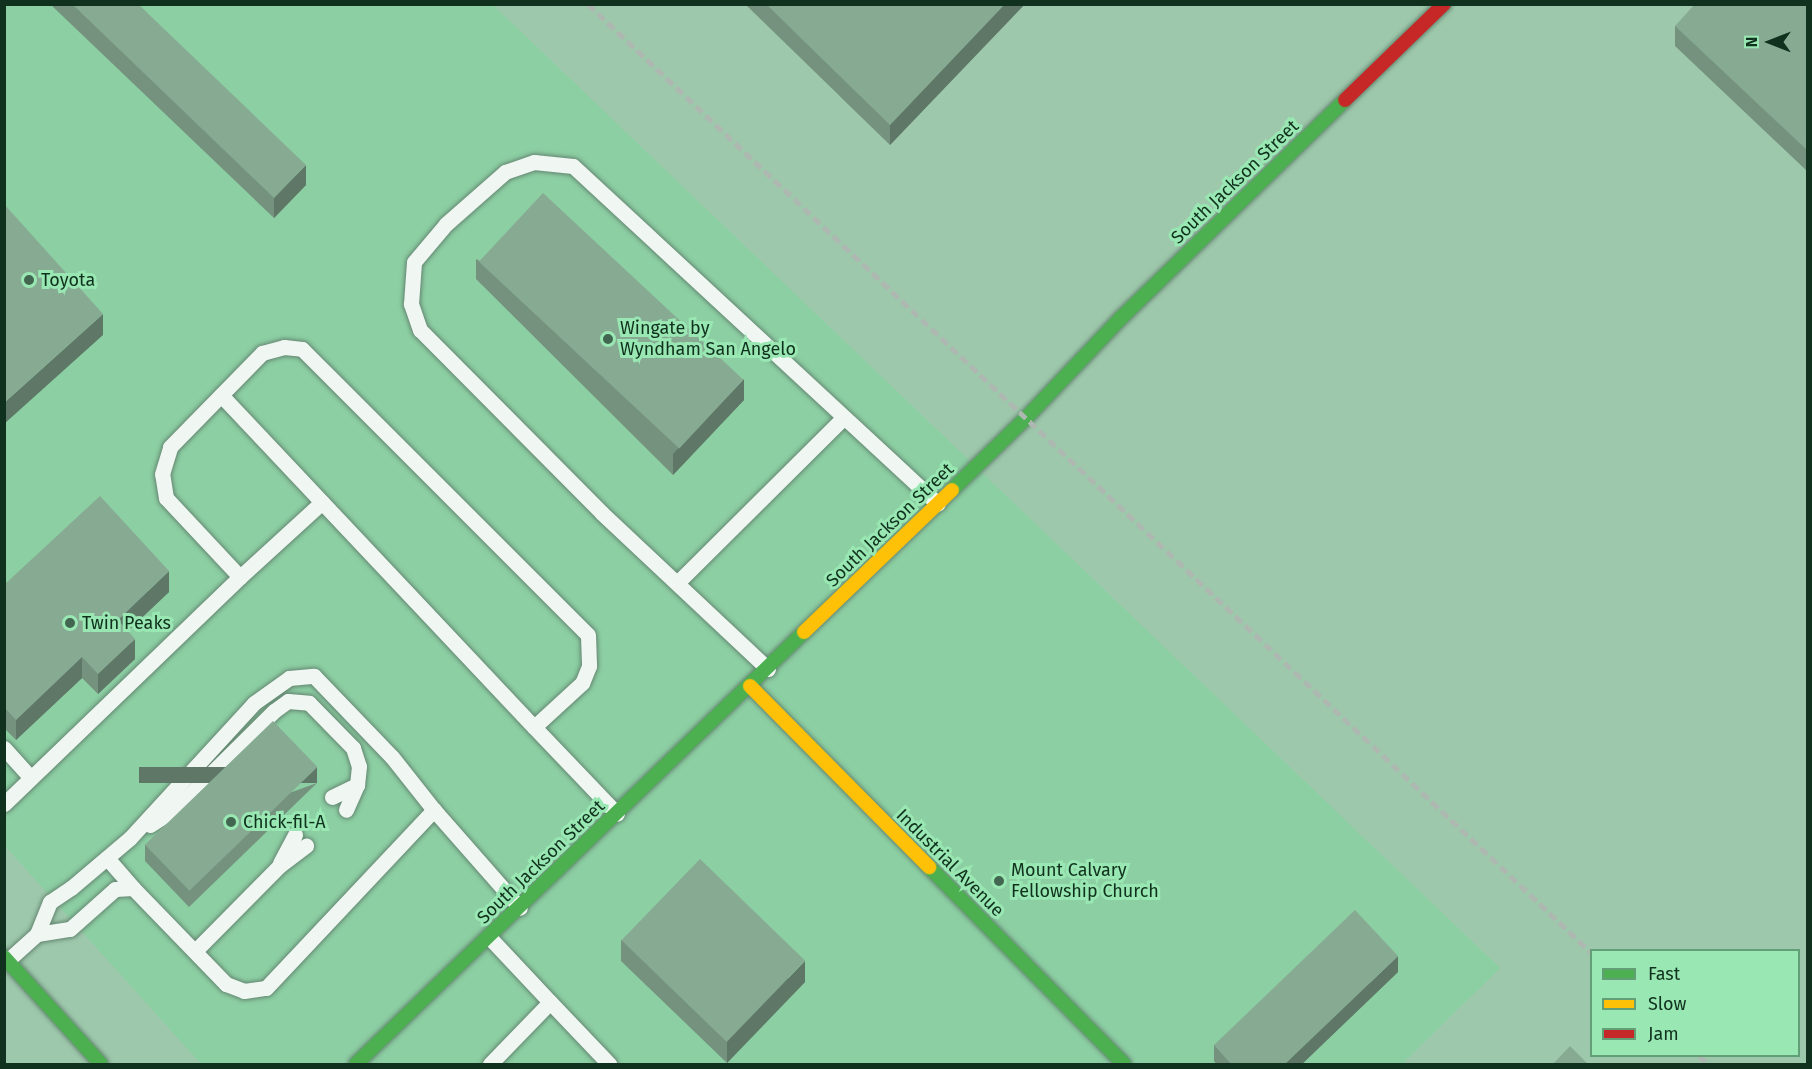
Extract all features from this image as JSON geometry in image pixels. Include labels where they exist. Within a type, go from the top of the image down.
[{"type":"main road","name":"South Jackson Street","points":[[356,1065],[938,504],[1026,418],[1122,317],[1444,4]]},
{"type":"main road","name":"Industrial Avenue","points":[[750,686],[1124,1065]]},
{"type":"main road","points":[[6,959],[101,1065]]},
{"type":"lane","points":[[768,669],[474,388],[420,330],[411,304],[414,262],[446,224],[505,172],[534,162],[573,166],[938,504]]},
{"type":"lane","points":[[240,577],[166,498],[162,474],[170,447],[262,353],[284,346],[302,349],[588,635],[589,666],[582,683],[534,727]]},
{"type":"lane","points":[[221,395],[617,814]]},
{"type":"lane","points":[[676,583],[844,417]]},
{"type":"lane","points":[[4,804],[240,577],[322,502]]},
{"type":"lane","points":[[6,959],[37,934],[50,902],[130,838],[254,703],[289,678],[314,676],[392,757],[434,810],[520,908]]},
{"type":"lane","points":[[130,838],[176,808],[274,711],[288,701],[309,703],[353,748],[359,766],[357,785],[346,810]]},
{"type":"lane","points":[[4,748],[32,778]]},
{"type":"lane","points":[[332,797],[357,785]]},
{"type":"lane","points":[[107,858],[226,984],[244,991],[266,988],[434,810]]},
{"type":"lane","points":[[279,866],[295,835]]},
{"type":"lane","points":[[195,951],[279,866],[306,846]]},
{"type":"lane","points":[[37,934],[70,929],[115,889],[134,888]]},
{"type":"lane","points":[[489,937],[609,1065]]},
{"type":"lane","points":[[489,1065],[550,1002]]},
{"type":"shaded area","points":[[4,5],[493,5],[1500,968],[1402,1064],[201,1064],[5,846]]},
{"type":"building","points":[[72,4],[138,4],[306,165],[274,198]]},
{"type":"building","points":[[766,4],[1005,4],[890,125]]},
{"type":"building","points":[[1695,4],[1808,4],[1808,151],[1675,26]]},
{"type":"building","name":"Wingate by Wyndham San Angelo","points":[[543,193],[743,380],[679,449],[479,262]]},
{"type":"building","name":"Toyota","points":[[4,204],[103,314],[4,403]]},
{"type":"building","name":"Twin Peaks","points":[[100,496],[169,571],[118,620],[135,639],[98,674],[82,657],[16,720],[4,707],[4,585]]},
{"type":"building","name":"Chick-fil-A","points":[[273,721],[317,767],[189,891],[145,845]]},
{"type":"building","points":[[700,859],[805,960],[727,1042],[622,940]]},
{"type":"building","points":[[1355,910],[1398,956],[1284,1065],[1232,1065],[1214,1045]]},
{"type":"building","points":[[1570,1046],[1589,1065],[1552,1065]]},
{"type":"railway","points":[[588,4],[1590,951]]},
{"type":"railway","points":[[1700,1057],[1708,1064]]},
{"type":"traffic: fast","points":[[952,490],[1026,418],[1122,317],[1345,100]]},
{"type":"traffic: fast","points":[[356,1064],[804,632]]},
{"type":"traffic: fast","points":[[929,867],[1124,1064]]},
{"type":"traffic: fast","points":[[4,957],[101,1064]]},
{"type":"traffic: slow","points":[[804,632],[952,490]]},
{"type":"traffic: slow","points":[[750,686],[929,867]]},
{"type":"traffic: jam","points":[[1345,100],[1444,4]]},
{"type":"place","name":"Toyota","points":[[29,280]]},
{"type":"place","name":"Wingate by Wyndham San Angelo","points":[[608,339]]},
{"type":"place","name":"Twin Peaks","points":[[70,623]]},
{"type":"place","name":"Chick-fil-A","points":[[231,822]]},
{"type":"place","name":"Mount Calvary Fellowship Church","points":[[999,881]]}]
